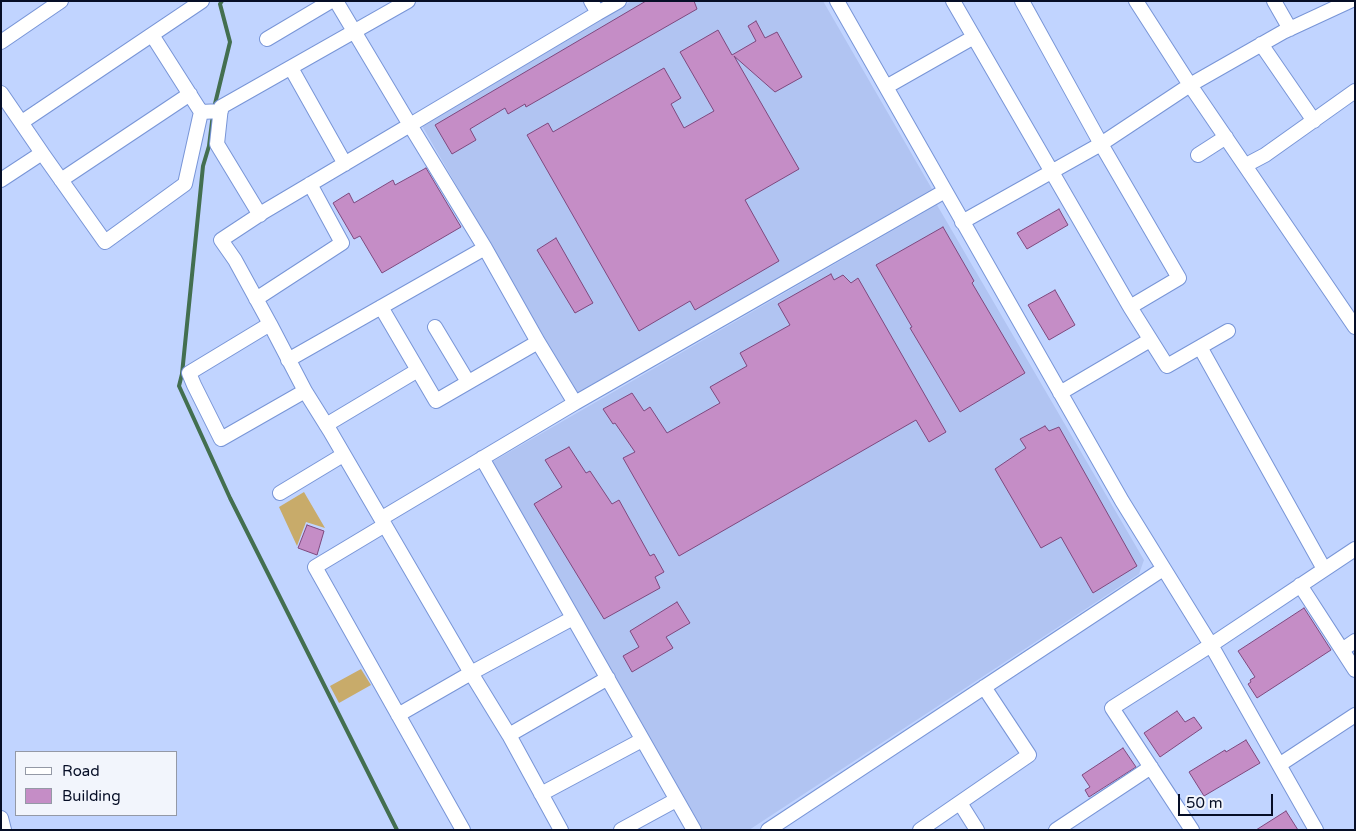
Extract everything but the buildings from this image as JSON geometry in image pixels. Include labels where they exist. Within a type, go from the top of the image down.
[{"type":"street","points":[[1,42],[60,1]]},
{"type":"street","points":[[22,122],[202,1]]},
{"type":"street","points":[[267,39],[331,1]]},
{"type":"street","points":[[336,1],[485,248],[575,403]]},
{"type":"street","points":[[260,215],[218,144],[222,107],[408,1]]},
{"type":"street","points":[[561,830],[509,735],[304,391],[235,260],[221,240],[310,184],[410,125],[595,7],[619,1]]},
{"type":"street","points":[[837,1],[1060,393],[1163,569],[1211,645],[1316,830]]},
{"type":"street","points":[[954,1],[1130,307],[1167,366],[1228,331]]},
{"type":"street","points":[[1022,1],[1101,144],[1179,278],[1130,307]]},
{"type":"street","points":[[1136,1],[1190,85],[1355,327]]},
{"type":"street","points":[[1274,1],[1290,28]]},
{"type":"street","points":[[962,222],[1101,144],[1190,85],[1261,44],[1290,28],[1350,1]]},
{"type":"street","points":[[1,93],[105,242],[185,184],[203,112],[152,35]]},
{"type":"street","points":[[886,87],[974,37]]},
{"type":"street","points":[[1261,44],[1314,121]]},
{"type":"street","points":[[291,68],[345,164]]},
{"type":"street","points":[[1246,166],[1265,155],[1355,91]]},
{"type":"street","points":[[61,180],[190,94]]},
{"type":"street","points":[[203,112],[221,111]]},
{"type":"street","points":[[1198,155],[1226,137]]},
{"type":"street","points":[[1,180],[42,152]]},
{"type":"street","points":[[256,299],[342,243],[310,184]]},
{"type":"street","points":[[463,830],[315,567],[482,458],[945,191]]},
{"type":"street","points":[[288,360],[485,248]]},
{"type":"street","points":[[381,307],[436,401],[538,342]]},
{"type":"street","points":[[270,324],[190,373],[220,439],[304,391]]},
{"type":"street","points":[[435,327],[468,382]]},
{"type":"street","points":[[1060,393],[1150,340]]},
{"type":"street","points":[[1200,347],[1324,569]]},
{"type":"street","points":[[326,425],[418,370]]},
{"type":"street","points":[[280,493],[343,455]]},
{"type":"street","points":[[482,458],[694,830]]},
{"type":"street","points":[[1187,828],[1151,767],[1112,708],[1211,645],[1355,548]]},
{"type":"street","points":[[768,830],[1163,569]]},
{"type":"street","points":[[1300,585],[1355,670]]},
{"type":"street","points":[[398,715],[573,618]]},
{"type":"street","points":[[1342,650],[1355,641]]},
{"type":"street","points":[[509,735],[608,678]]},
{"type":"street","points":[[920,830],[1029,755],[984,687]]},
{"type":"street","points":[[1279,765],[1355,715]]},
{"type":"street","points":[[541,794],[642,740]]},
{"type":"street","points":[[1056,830],[1151,767]]},
{"type":"street","points":[[621,830],[676,800]]},
{"type":"street","points":[[960,802],[977,830]]},
{"type":"street","points":[[1,818],[4,830]]},
{"type":"shaded area","points":[[632,1],[823,1],[932,189],[577,394],[421,124]]},
{"type":"shaded area","points":[[937,205],[1144,560],[1139,574],[749,830],[703,830],[492,462]]},
{"type":"shaded area","points":[[304,492],[325,528],[306,522],[297,546],[279,507]]},
{"type":"shaded area","points":[[361,669],[371,685],[339,703],[330,686]]},
{"type":"waterway","points":[[214,108],[230,42],[220,4],[222,1]]},
{"type":"waterway","points":[[213,114],[209,146],[203,166],[182,374],[179,386],[230,498],[397,830]]}]
